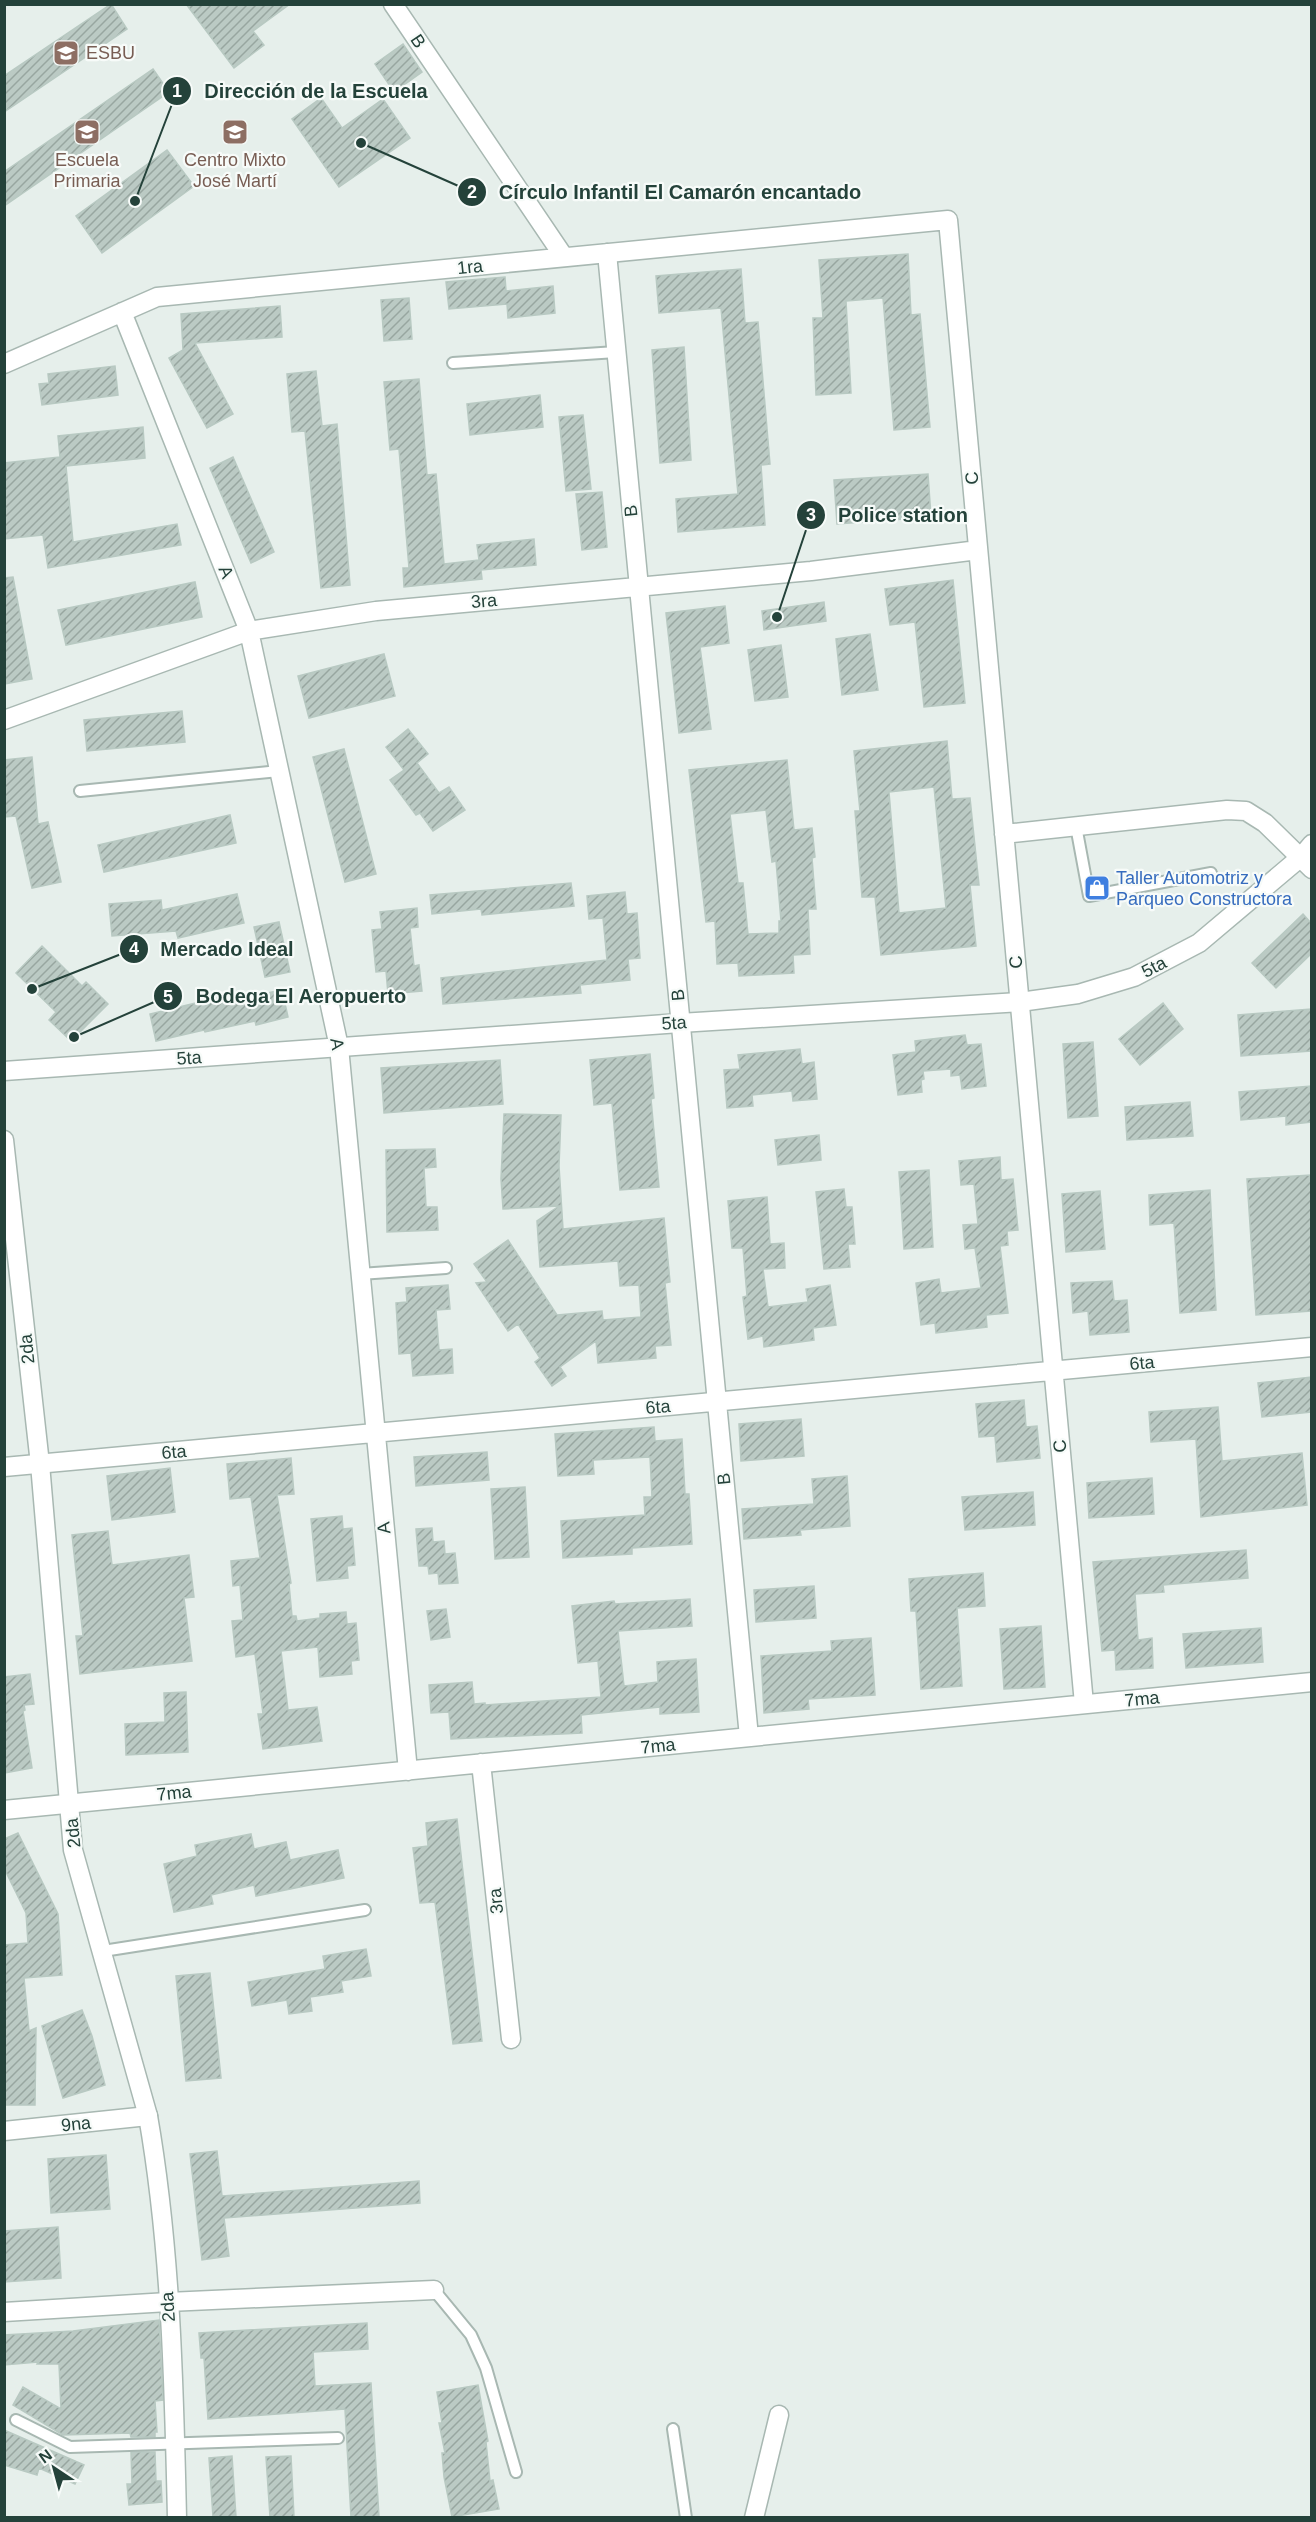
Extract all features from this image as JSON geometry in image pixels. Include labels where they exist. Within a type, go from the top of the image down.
[{"type":"street","name":"B","points":[[393,4],[564,257]]},
{"type":"street","name":"1ra","points":[[4,364],[157,297],[948,220]]},
{"type":"street","name":"C","points":[[948,220],[1084,1704]]},
{"type":"street","name":"B","points":[[607,253],[749,1737]]},
{"type":"street","name":"A","points":[[122,312],[249,631],[339,1047],[374,1433],[408,1770]]},
{"type":"street","name":"3ra","points":[[4,720],[249,631],[376,611],[639,588],[978,550]]},
{"type":"street","points":[[1004,834],[1227,810],[1246,811],[1308,857]]},
{"type":"street","name":"5ta","points":[[4,1071],[680,1023],[1020,1002],[1078,994],[1134,978],[1199,943],[1308,857]]},
{"type":"street","name":"2da","points":[[4,1140],[40,1464],[73,1850],[148,2116],[155,2157],[168,2302],[177,2517]]},
{"type":"street","name":"6ta","points":[[4,1467],[1311,1347]]},
{"type":"street","name":"7ma","points":[[4,1810],[1311,1682]]},
{"type":"street","name":"3ra","points":[[482,1763],[511,2040]]},
{"type":"street","name":"9na","points":[[4,2131],[148,2116]]},
{"type":"street","points":[[4,2313],[168,2302],[434,2290]]},
{"type":"street","points":[[754,2517],[779,2415]]},
{"type":"lane","points":[[453,363],[616,352]]},
{"type":"lane","points":[[80,791],[279,771]]},
{"type":"lane","points":[[1076,826],[1089,896],[1211,873]]},
{"type":"lane","points":[[360,1274],[446,1268]]},
{"type":"lane","points":[[103,1951],[365,1910]]},
{"type":"lane","points":[[434,2290],[471,2335],[486,2368],[516,2472]]},
{"type":"lane","points":[[16,2420],[70,2447],[338,2438]]},
{"type":"lane","points":[[673,2429],[686,2517]]},
{"type":"building","name":"ESBU","points":[[111,4],[127,29],[4,112],[4,76]]},
{"type":"building","points":[[186,4],[290,4],[253,31],[264,45],[234,68]]},
{"type":"building","points":[[403,44],[422,72],[394,92],[375,64]]},
{"type":"building","name":"Escuela Primaria","points":[[153,69],[169,92],[4,206],[4,172]]},
{"type":"building","points":[[321,98],[342,128],[383,99],[410,138],[339,187],[292,119]]},
{"type":"building","points":[[167,150],[194,186],[102,253],[76,216]]},
{"type":"building","points":[[908,254],[911,315],[920,314],[930,427],[894,430],[883,298],[846,301],[851,393],[816,395],[813,318],[823,318],[819,260]]},
{"type":"building","points":[[741,269],[745,323],[758,322],[770,464],[761,465],[765,525],[678,532],[676,499],[738,494],[721,308],[659,313],[656,276]]},
{"type":"building","points":[[505,277],[506,291],[553,286],[555,313],[508,318],[507,304],[449,309],[446,282]]},
{"type":"building","points":[[409,298],[412,339],[384,341],[381,300]]},
{"type":"building","points":[[280,306],[282,337],[195,343],[233,414],[207,428],[169,358],[183,350],[181,314]]},
{"type":"building","points":[[684,347],[691,460],[660,463],[652,350]]},
{"type":"building","points":[[115,366],[118,395],[42,405],[39,384],[49,383],[48,374]]},
{"type":"building","points":[[316,371],[322,426],[337,424],[350,585],[321,588],[305,431],[292,432],[287,374]]},
{"type":"building","points":[[419,379],[427,475],[436,474],[444,564],[479,560],[477,545],[534,539],[536,565],[481,570],[482,579],[404,587],[403,568],[409,568],[399,449],[390,450],[384,382]]},
{"type":"building","points":[[540,395],[543,427],[470,435],[467,404]]},
{"type":"building","points":[[583,415],[591,489],[566,491],[559,417]]},
{"type":"building","points":[[143,427],[145,458],[66,466],[73,542],[177,524],[181,545],[48,568],[43,535],[4,539],[4,463],[60,457],[58,436]]},
{"type":"building","points":[[233,457],[274,552],[251,563],[210,468]]},
{"type":"building","points":[[928,474],[931,517],[837,524],[834,480]]},
{"type":"building","points":[[602,492],[607,547],[582,550],[576,494]]},
{"type":"building","points":[[13,577],[32,679],[4,684],[4,578]]},
{"type":"building","points":[[953,580],[965,703],[924,707],[915,622],[890,625],[885,589]]},
{"type":"building","points":[[195,582],[202,617],[66,645],[58,610]]},
{"type":"building","points":[[824,602],[826,621],[764,630],[762,611]]},
{"type":"building","points":[[725,606],[729,643],[700,647],[711,729],[679,733],[666,613]]},
{"type":"building","points":[[870,634],[878,690],[842,695],[836,639]]},
{"type":"building","points":[[781,645],[788,697],[755,701],[748,650]]},
{"type":"building","points":[[384,654],[395,696],[309,718],[298,676]]},
{"type":"building","points":[[182,711],[185,742],[87,751],[84,720]]},
{"type":"building","points":[[408,729],[428,754],[417,763],[439,793],[449,787],[465,810],[433,831],[420,813],[416,815],[390,780],[404,770],[386,747]]},
{"type":"building","points":[[947,741],[952,799],[970,798],[979,885],[970,885],[976,946],[881,955],[875,897],[862,897],[855,811],[860,811],[854,751]],"holes":[[[934,787],[946,908],[899,913],[889,792]]]},
{"type":"building","points":[[344,749],[376,874],[345,882],[313,757]]},
{"type":"building","points":[[32,757],[38,824],[48,822],[61,882],[32,888],[16,816],[4,817],[4,760]]},
{"type":"building","points":[[787,760],[794,830],[812,828],[815,857],[812,858],[816,909],[808,909],[810,954],[793,955],[794,973],[739,976],[738,963],[717,964],[715,921],[706,922],[689,770]],"holes":[[[766,810],[772,862],[776,861],[781,921],[779,921],[779,933],[748,934],[743,883],[738,883],[730,814]]]},
{"type":"building","points":[[230,815],[236,843],[104,872],[98,845]]},
{"type":"building","points":[[571,883],[574,906],[482,915],[481,909],[432,914],[430,895]]},
{"type":"building","points":[[625,892],[627,914],[637,913],[640,958],[628,959],[630,980],[580,985],[581,993],[443,1004],[441,978],[607,960],[603,918],[589,919],[587,896]]},
{"type":"building","points":[[237,894],[244,923],[178,938],[176,931],[112,936],[109,904],[161,900],[162,910]]},
{"type":"building","points":[[417,908],[418,927],[410,928],[414,966],[419,965],[422,991],[388,994],[386,971],[376,972],[372,930],[382,929],[380,912]]},
{"type":"building","points":[[1303,914],[1311,923],[1311,954],[1276,988],[1252,963]]},
{"type":"building","points":[[279,922],[290,972],[265,977],[254,927]]},
{"type":"building","points":[[42,946],[82,986],[86,982],[108,1004],[71,1041],[49,1020],[56,1012],[16,973]]},
{"type":"building","points":[[282,990],[288,1017],[256,1025],[255,1021],[205,1032],[204,1030],[156,1041],[150,1014],[233,994],[234,1000]]},
{"type":"building","points":[[1163,1003],[1183,1029],[1140,1065],[1119,1039]]},
{"type":"building","points":[[1311,1009],[1311,1051],[1241,1056],[1238,1015]]},
{"type":"building","points":[[965,1035],[967,1045],[981,1044],[986,1086],[962,1089],[960,1075],[951,1076],[951,1069],[923,1071],[922,1092],[898,1095],[893,1055],[916,1052],[915,1041]]},
{"type":"building","points":[[1093,1042],[1098,1116],[1068,1118],[1063,1044]]},
{"type":"building","points":[[800,1049],[802,1064],[814,1062],[817,1099],[793,1101],[792,1091],[752,1095],[753,1106],[727,1108],[724,1070],[740,1069],[738,1055]]},
{"type":"building","points":[[650,1054],[654,1098],[651,1099],[659,1187],[620,1190],[612,1103],[594,1105],[590,1060]]},
{"type":"building","points":[[500,1060],[503,1104],[384,1113],[381,1068]]},
{"type":"building","points":[[1311,1086],[1311,1122],[1286,1125],[1286,1116],[1241,1120],[1239,1092]]},
{"type":"building","points":[[1190,1102],[1193,1136],[1127,1140],[1125,1107]]},
{"type":"building","points":[[504,1114],[561,1115],[559,1166],[563,1229],[664,1218],[670,1282],[665,1283],[671,1345],[655,1346],[656,1358],[598,1363],[596,1341],[560,1367],[566,1376],[552,1386],[535,1362],[540,1358],[518,1324],[508,1331],[476,1283],[487,1282],[474,1264],[508,1240],[557,1315],[602,1311],[603,1320],[641,1317],[639,1285],[620,1286],[618,1261],[540,1267],[537,1221],[559,1206],[503,1209],[501,1179]]},
{"type":"building","points":[[819,1135],[821,1160],[778,1165],[775,1140]]},
{"type":"building","points":[[435,1149],[436,1167],[424,1168],[426,1207],[437,1207],[438,1230],[387,1232],[386,1150]]},
{"type":"building","points":[[1000,1157],[1001,1180],[1013,1179],[1018,1230],[1007,1231],[1008,1245],[1000,1246],[1008,1313],[986,1315],[987,1327],[936,1333],[935,1323],[921,1325],[916,1283],[939,1279],[941,1293],[981,1288],[975,1248],[965,1249],[963,1225],[978,1224],[974,1184],[961,1185],[959,1161]]},
{"type":"building","points":[[929,1170],[933,1247],[904,1249],[899,1172]]},
{"type":"building","points":[[1311,1175],[1311,1311],[1256,1315],[1247,1179]]},
{"type":"building","points":[[844,1189],[846,1207],[852,1207],[855,1244],[848,1244],[850,1267],[824,1269],[816,1192]]},
{"type":"building","points":[[1210,1190],[1216,1310],[1180,1313],[1174,1223],[1150,1225],[1149,1195]]},
{"type":"building","points":[[1100,1191],[1105,1249],[1066,1252],[1062,1194]]},
{"type":"building","points":[[767,1197],[770,1244],[784,1243],[785,1268],[763,1269],[768,1307],[808,1302],[806,1289],[830,1285],[836,1325],[813,1328],[814,1340],[764,1347],[763,1336],[748,1339],[743,1297],[747,1296],[743,1248],[732,1248],[728,1201]]},
{"type":"building","points":[[1112,1281],[1114,1301],[1127,1300],[1129,1332],[1090,1335],[1088,1311],[1073,1313],[1071,1283]]},
{"type":"building","points":[[448,1285],[450,1309],[436,1310],[439,1350],[452,1349],[453,1373],[413,1376],[411,1353],[399,1354],[396,1303],[407,1302],[406,1288]]},
{"type":"building","points":[[1311,1377],[1311,1412],[1262,1417],[1258,1383]]},
{"type":"building","points":[[1024,1400],[1026,1427],[1037,1426],[1040,1458],[997,1462],[995,1436],[979,1437],[976,1404]]},
{"type":"building","points":[[1218,1407],[1222,1461],[1302,1453],[1307,1505],[1201,1517],[1196,1439],[1151,1442],[1149,1412]]},
{"type":"building","points":[[801,1419],[804,1456],[741,1461],[739,1424]]},
{"type":"building","points":[[654,1427],[655,1441],[682,1439],[685,1494],[689,1494],[692,1544],[632,1548],[632,1554],[563,1558],[561,1521],[645,1515],[644,1497],[652,1497],[650,1457],[593,1460],[594,1474],[558,1476],[555,1434]]},
{"type":"building","points":[[487,1452],[489,1480],[416,1486],[414,1457]]},
{"type":"building","points":[[291,1458],[294,1494],[277,1495],[291,1583],[289,1584],[292,1616],[296,1616],[297,1621],[320,1618],[320,1614],[346,1612],[347,1624],[356,1623],[359,1660],[351,1661],[352,1674],[320,1677],[318,1647],[281,1651],[288,1710],[317,1707],[322,1741],[263,1749],[258,1714],[263,1714],[255,1654],[236,1657],[232,1621],[243,1620],[240,1585],[233,1586],[231,1561],[260,1558],[251,1497],[230,1499],[227,1464]]},
{"type":"building","points":[[170,1468],[175,1512],[112,1520],[107,1476]]},
{"type":"building","points":[[847,1476],[850,1526],[800,1530],[801,1535],[744,1539],[742,1509],[814,1504],[812,1479]]},
{"type":"building","points":[[1152,1478],[1154,1514],[1089,1518],[1087,1483]]},
{"type":"building","points":[[525,1487],[529,1557],[495,1559],[491,1489]]},
{"type":"building","points":[[1033,1492],[1035,1525],[965,1530],[962,1497]]},
{"type":"building","points":[[342,1516],[343,1529],[352,1528],[355,1565],[347,1566],[348,1578],[317,1581],[311,1519]]},
{"type":"building","points":[[432,1528],[433,1542],[444,1541],[445,1554],[455,1553],[458,1583],[439,1584],[438,1573],[429,1574],[428,1566],[419,1566],[416,1529]]},
{"type":"building","points":[[108,1531],[112,1565],[189,1555],[194,1597],[184,1598],[192,1661],[80,1674],[76,1636],[83,1636],[72,1535]]},
{"type":"building","points":[[1246,1550],[1248,1578],[1163,1585],[1164,1592],[1135,1594],[1138,1640],[1152,1638],[1153,1668],[1116,1670],[1115,1650],[1102,1651],[1093,1562]]},
{"type":"building","points":[[983,1573],[985,1606],[957,1608],[962,1686],[921,1689],[916,1611],[911,1611],[909,1579]]},
{"type":"building","points":[[814,1586],[816,1618],[756,1622],[754,1590]]},
{"type":"building","points":[[690,1599],[692,1626],[618,1631],[624,1686],[658,1682],[657,1662],[696,1659],[699,1712],[660,1714],[660,1707],[581,1715],[582,1733],[451,1739],[449,1712],[431,1713],[429,1685],[472,1682],[474,1704],[485,1703],[485,1705],[601,1697],[598,1661],[578,1663],[572,1606],[614,1601],[615,1604]]},
{"type":"building","points":[[446,1609],[450,1637],[431,1640],[427,1611]]},
{"type":"building","points":[[1041,1626],[1045,1687],[1004,1689],[1000,1629]]},
{"type":"building","points":[[1261,1628],[1263,1662],[1186,1668],[1183,1634]]},
{"type":"building","points":[[871,1638],[875,1695],[808,1699],[809,1709],[764,1713],[761,1656],[832,1651],[831,1641]]},
{"type":"building","points":[[30,1674],[34,1704],[24,1705],[25,1710],[23,1711],[32,1768],[4,1773],[4,1677]]},
{"type":"building","points":[[186,1692],[188,1752],[126,1755],[125,1724],[165,1722],[164,1693]]},
{"type":"building","points":[[457,1819],[482,2041],[453,2044],[435,1902],[420,1903],[413,1848],[428,1846],[426,1823]]},
{"type":"building","points":[[18,1833],[58,1914],[62,1975],[24,1978],[29,2031],[36,2028],[35,2105],[4,2105],[4,1945],[28,1943],[26,1913],[4,1868],[4,1839]]},
{"type":"building","points":[[251,1834],[254,1849],[286,1842],[290,1860],[338,1850],[344,1878],[256,1896],[254,1885],[211,1895],[213,1904],[174,1912],[164,1864],[197,1856],[195,1845]]},
{"type":"building","points":[[366,1949],[371,1976],[341,1981],[343,1992],[310,1997],[312,2011],[289,2014],[287,2000],[252,2006],[248,1982],[325,1969],[323,1956]]},
{"type":"building","points":[[210,1973],[221,2078],[186,2081],[176,1976]]},
{"type":"building","points":[[82,2010],[92,2036],[105,2085],[63,2098],[42,2026]]},
{"type":"building","points":[[217,2151],[222,2196],[419,2181],[420,2203],[224,2218],[229,2256],[202,2260],[190,2154]]},
{"type":"building","points":[[106,2155],[110,2209],[51,2213],[48,2159]]},
{"type":"building","points":[[58,2227],[61,2278],[4,2282],[4,2231]]},
{"type":"building","points":[[159,2320],[163,2400],[155,2401],[157,2432],[155,2432],[155,2437],[131,2437],[130,2433],[63,2435],[13,2405],[23,2387],[61,2409],[59,2364],[37,2364],[38,2362],[4,2365],[4,2335],[73,2331]]},
{"type":"building","points":[[367,2323],[368,2349],[313,2352],[315,2386],[371,2383],[379,2517],[351,2517],[345,2409],[208,2419],[204,2358],[201,2358],[199,2333]]},
{"type":"building","points":[[478,2385],[488,2441],[486,2442],[490,2481],[493,2480],[499,2509],[452,2517],[444,2477],[442,2453],[445,2453],[439,2423],[442,2423],[437,2392]]},
{"type":"building","points":[[4,2430],[84,2465],[75,2484],[39,2468],[37,2475],[4,2465]]},
{"type":"building","points":[[131,2452],[155,2452],[156,2481],[161,2481],[162,2502],[129,2505],[127,2484],[132,2484]]},
{"type":"building","points":[[232,2456],[236,2517],[213,2517],[209,2458]]},
{"type":"building","points":[[291,2456],[294,2517],[270,2517],[266,2457]]},
{"type":"place","name":"ESBU","points":[[66,53]]},
{"type":"place","name":"Escuela Primaria","points":[[87,132]]},
{"type":"place","name":"Centro Mixto José Martí","points":[[235,132]]},
{"type":"place","name":"Círculo Infantil El Camarón encantado","points":[[361,143]]},
{"type":"place","name":"Dirección de la Escuela","points":[[135,201]]},
{"type":"place","name":"Police station","points":[[777,617]]},
{"type":"place","name":"Taller Automotriz y Parqueo Constructora","points":[[1097,888]]},
{"type":"place","name":"Mercado Ideal","points":[[32,989]]},
{"type":"place","name":"Bodega El Aeropuerto","points":[[74,1037]]}]
